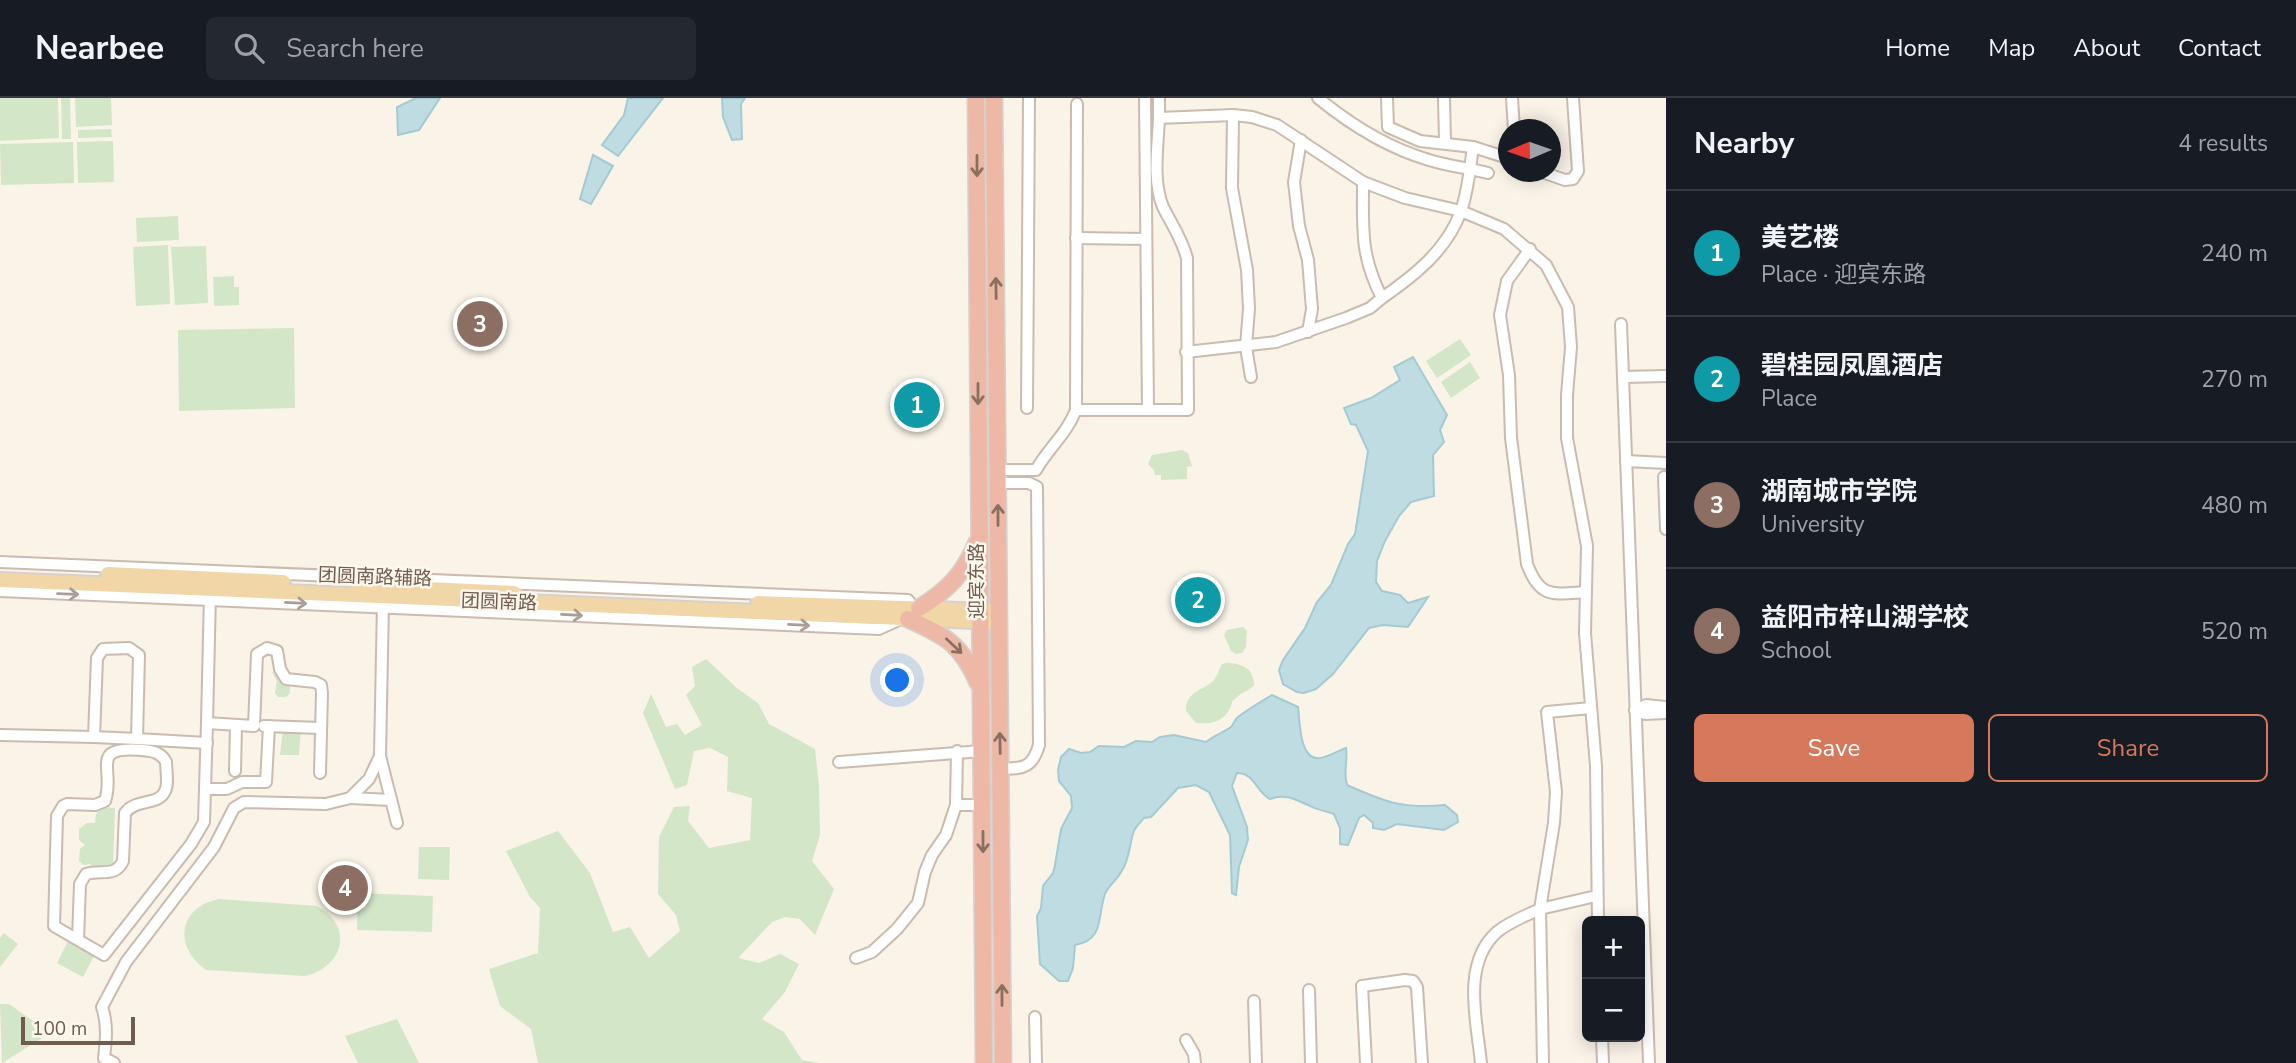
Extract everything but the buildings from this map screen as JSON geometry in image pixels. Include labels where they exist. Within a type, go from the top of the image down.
[{"type":"highway","name":"迎宾东路","points":[[976,98],[984,1063]]},
{"type":"highway","name":"迎宾东路","points":[[994,98],[1003,1063]]},
{"type":"highway","points":[[980,537],[968,563],[954,583],[910,614],[956,645],[970,666],[981,691]]},
{"type":"main road","name":"团圆南路","points":[[0,570],[666,600],[910,614]]},
{"type":"main road","name":"团圆南路","points":[[0,580],[383,602],[998,616]]},
{"type":"street","points":[[1027,408],[1029,98]]},
{"type":"street","points":[[1144,98],[1148,410]]},
{"type":"street","points":[[1076,410],[1188,410],[1187,258],[1181,238],[1163,206],[1158,186],[1159,98]]},
{"type":"street","points":[[1318,98],[1337,114],[1378,140],[1428,160],[1488,173]]},
{"type":"street","points":[[1387,98],[1388,127],[1420,141],[1473,147],[1498,155]]},
{"type":"street","points":[[1444,98],[1444,142]]},
{"type":"street","points":[[1512,98],[1513,119]]},
{"type":"street","points":[[1561,179],[1573,179],[1578,171],[1573,98]]},
{"type":"street","points":[[998,476],[1036,470],[1069,428],[1076,410],[1077,104]]},
{"type":"street","points":[[1159,118],[1233,115],[1252,117],[1277,125],[1363,182],[1405,198],[1461,211],[1504,229],[1546,265],[1568,307],[1571,347],[1567,438],[1587,546],[1585,633],[1596,766],[1598,916]]},
{"type":"street","points":[[1233,115],[1232,188],[1247,270],[1249,308],[1246,347],[1251,377]]},
{"type":"street","points":[[1301,140],[1294,182],[1299,226],[1308,261],[1311,309],[1308,332]]},
{"type":"street","points":[[1186,352],[1276,342],[1370,308],[1414,275],[1440,249],[1461,211],[1473,147]]},
{"type":"street","points":[[1363,182],[1363,242],[1370,274],[1382,298]]},
{"type":"street","points":[[1076,238],[1146,239]]},
{"type":"street","points":[[1530,249],[1507,281],[1500,315],[1509,375],[1511,439],[1527,564],[1533,581],[1543,590],[1557,594],[1586,592]]},
{"type":"street","points":[[1621,324],[1650,1063]]},
{"type":"street","points":[[1623,377],[1666,376]]},
{"type":"street","points":[[1626,461],[1666,463]]},
{"type":"street","points":[[998,476],[1037,487],[1038,519],[1039,745],[1035,759],[1023,768],[1000,769]]},
{"type":"street","points":[[1664,477],[1666,528]]},
{"type":"street","name":"团圆南路辅路","points":[[0,562],[908,600],[910,614]]},
{"type":"street","points":[[0,591],[210,594],[204,822],[191,844],[104,955],[78,940],[54,926],[57,816],[67,804],[95,805],[105,801],[107,761],[114,751],[120,748],[160,754],[166,762],[166,790],[158,799],[136,803],[125,813],[123,861],[120,867],[110,873],[91,872],[82,879],[78,940]]},
{"type":"street","points":[[383,602],[380,756],[397,822]]},
{"type":"street","points":[[94,737],[97,658],[99,652],[108,647],[129,648],[138,655],[137,738]]},
{"type":"street","points":[[254,726],[257,654],[267,648],[277,651],[280,669],[286,679],[321,685],[320,773]]},
{"type":"street","points":[[1635,710],[1646,705],[1666,707]]},
{"type":"street","points":[[1543,1063],[1540,909],[1554,823],[1556,792],[1548,712],[1591,708]]},
{"type":"street","points":[[1635,710],[1645,714],[1666,713]]},
{"type":"street","points":[[207,723],[321,728]]},
{"type":"street","points":[[234,771],[236,725]]},
{"type":"street","points":[[205,789],[227,789],[242,782],[267,782],[269,726]]},
{"type":"street","points":[[0,735],[137,738],[206,743]]},
{"type":"street","points":[[856,958],[872,952],[897,929],[918,903],[925,872],[932,855],[946,835],[956,805],[957,751]]},
{"type":"street","points":[[839,762],[982,751]]},
{"type":"street","points":[[350,798],[369,779],[380,756]]},
{"type":"street","points":[[114,1063],[104,1058],[107,1036],[102,1007],[126,962],[214,847],[234,808],[244,802],[326,804],[350,798],[391,800]]},
{"type":"street","points":[[956,805],[982,805]]},
{"type":"street","points":[[1481,1063],[1474,975],[1483,951],[1496,933],[1516,920],[1540,909],[1596,896]]},
{"type":"street","points":[[1366,1063],[1362,986],[1405,980],[1413,981],[1417,987],[1422,1063]]},
{"type":"street","points":[[1309,990],[1311,1063]]},
{"type":"street","points":[[1254,1001],[1256,1063]]},
{"type":"street","points":[[1035,1017],[1036,1063]]},
{"type":"street","points":[[1186,1040],[1194,1054],[1195,1063]]},
{"type":"street","points":[[1602,1042],[1602,1063]]},
{"type":"green space","points":[[0,98],[58,98],[59,138],[0,141]]},
{"type":"green space","points":[[61,98],[70,98],[71,139],[62,139]]},
{"type":"green space","points":[[75,98],[111,98],[112,125],[76,127]]},
{"type":"green space","points":[[111,129],[112,137],[78,138],[78,130]]},
{"type":"green space","points":[[113,141],[114,182],[78,183],[77,142]]},
{"type":"green space","points":[[73,142],[74,183],[1,185],[0,144]]},
{"type":"green space","points":[[178,216],[179,240],[137,242],[136,218]]},
{"type":"green space","points":[[168,245],[170,304],[136,306],[133,247]]},
{"type":"green space","points":[[206,246],[208,303],[175,305],[171,247]]},
{"type":"green space","points":[[234,276],[234,287],[239,287],[239,305],[214,306],[213,277]]},
{"type":"green space","points":[[294,328],[295,408],[179,411],[178,330]]},
{"type":"green space","points":[[1460,339],[1471,355],[1437,378],[1426,361]]},
{"type":"green space","points":[[1470,362],[1480,378],[1451,398],[1441,382]]},
{"type":"green space","points":[[1182,450],[1188,453],[1192,466],[1187,467],[1187,479],[1161,480],[1161,475],[1155,475],[1148,464],[1152,455]]},
{"type":"green space","points":[[1243,627],[1247,631],[1246,647],[1242,653],[1236,654],[1231,651],[1224,635],[1227,630]]},
{"type":"green space","points":[[706,659],[738,689],[758,703],[769,724],[815,749],[820,835],[812,861],[834,889],[815,935],[800,919],[785,917],[772,922],[738,958],[759,963],[780,954],[799,964],[785,992],[762,1019],[784,1032],[802,1060],[820,1063],[538,1063],[531,1029],[500,1006],[489,969],[538,953],[540,908],[530,897],[506,851],[558,831],[590,873],[613,932],[630,927],[649,958],[680,931],[676,915],[658,894],[659,837],[674,807],[690,806],[688,821],[709,848],[750,840],[752,798],[727,791],[728,757],[710,748],[694,751],[687,785],[675,789],[643,713],[651,694],[666,727],[677,724],[685,735],[702,725],[686,695],[695,686],[692,667]]},
{"type":"green space","points":[[1222,664],[1246,668],[1252,674],[1254,685],[1232,702],[1220,720],[1196,723],[1186,711],[1189,699],[1210,684]]},
{"type":"green space","points":[[278,671],[290,682],[290,693],[286,697],[278,697],[275,693],[277,681],[272,672]]},
{"type":"green space","points":[[283,730],[301,730],[299,755],[280,755]]},
{"type":"green space","points":[[103,807],[115,808],[113,866],[94,869],[90,864],[84,865],[79,861],[80,849],[85,845],[79,840],[79,829],[87,823],[95,823],[96,814]]},
{"type":"green space","points":[[419,847],[450,847],[449,880],[418,879]]},
{"type":"green space","points":[[358,893],[433,896],[432,932],[357,930]]},
{"type":"green space","points":[[219,899],[317,906],[329,914],[340,934],[336,955],[319,971],[306,976],[206,970],[195,961],[188,950],[185,929],[195,910],[205,903]]},
{"type":"green space","points":[[4,933],[18,944],[0,967],[0,938]]},
{"type":"green space","points":[[68,941],[94,956],[83,977],[57,963]]},
{"type":"green space","points":[[0,1004],[9,1004],[50,1033],[2,1063]]},
{"type":"green space","points":[[397,1019],[419,1063],[358,1063],[345,1036]]},
{"type":"water","points":[[416,98],[440,98],[419,130],[398,135],[397,107]]},
{"type":"water","points":[[628,98],[663,98],[618,156],[602,145],[624,115]]},
{"type":"water","points":[[722,98],[745,98],[741,104],[742,139],[732,140],[723,117]]},
{"type":"water","points":[[593,155],[613,166],[591,204],[580,199]]},
{"type":"water","points":[[1413,357],[1447,415],[1440,430],[1444,442],[1433,455],[1434,496],[1411,502],[1399,516],[1377,561],[1376,582],[1382,591],[1400,595],[1408,603],[1428,597],[1408,627],[1383,625],[1369,628],[1333,674],[1316,689],[1297,692],[1283,684],[1279,670],[1305,628],[1317,602],[1331,585],[1355,534],[1368,451],[1356,425],[1351,424],[1344,408],[1371,398],[1400,380],[1394,367]]},
{"type":"water","points":[[1272,695],[1298,707],[1304,747],[1313,757],[1320,758],[1346,748],[1347,785],[1394,803],[1445,805],[1457,815],[1458,822],[1444,830],[1397,824],[1384,830],[1373,828],[1373,823],[1364,815],[1359,818],[1348,845],[1340,844],[1340,828],[1334,814],[1291,798],[1270,799],[1252,779],[1237,773],[1232,786],[1247,827],[1248,840],[1239,867],[1236,895],[1232,893],[1230,835],[1209,792],[1196,785],[1178,788],[1151,817],[1144,818],[1135,829],[1124,867],[1105,894],[1096,932],[1085,942],[1075,945],[1073,968],[1068,981],[1059,981],[1040,964],[1037,916],[1041,908],[1043,886],[1053,873],[1061,829],[1072,808],[1071,796],[1059,781],[1061,757],[1069,749],[1081,753],[1090,752],[1099,746],[1124,747],[1136,741],[1152,742],[1160,737],[1174,735],[1206,742],[1231,727],[1238,717]]},
{"type":"place","name":"湖南城市学院","points":[[480,324]]},
{"type":"place","name":"美艺楼","points":[[917,405]]},
{"type":"place","name":"碧桂园凤凰酒店","points":[[1198,600]]},
{"type":"place","name":"益阳市梓山湖学校","points":[[345,888]]}]
